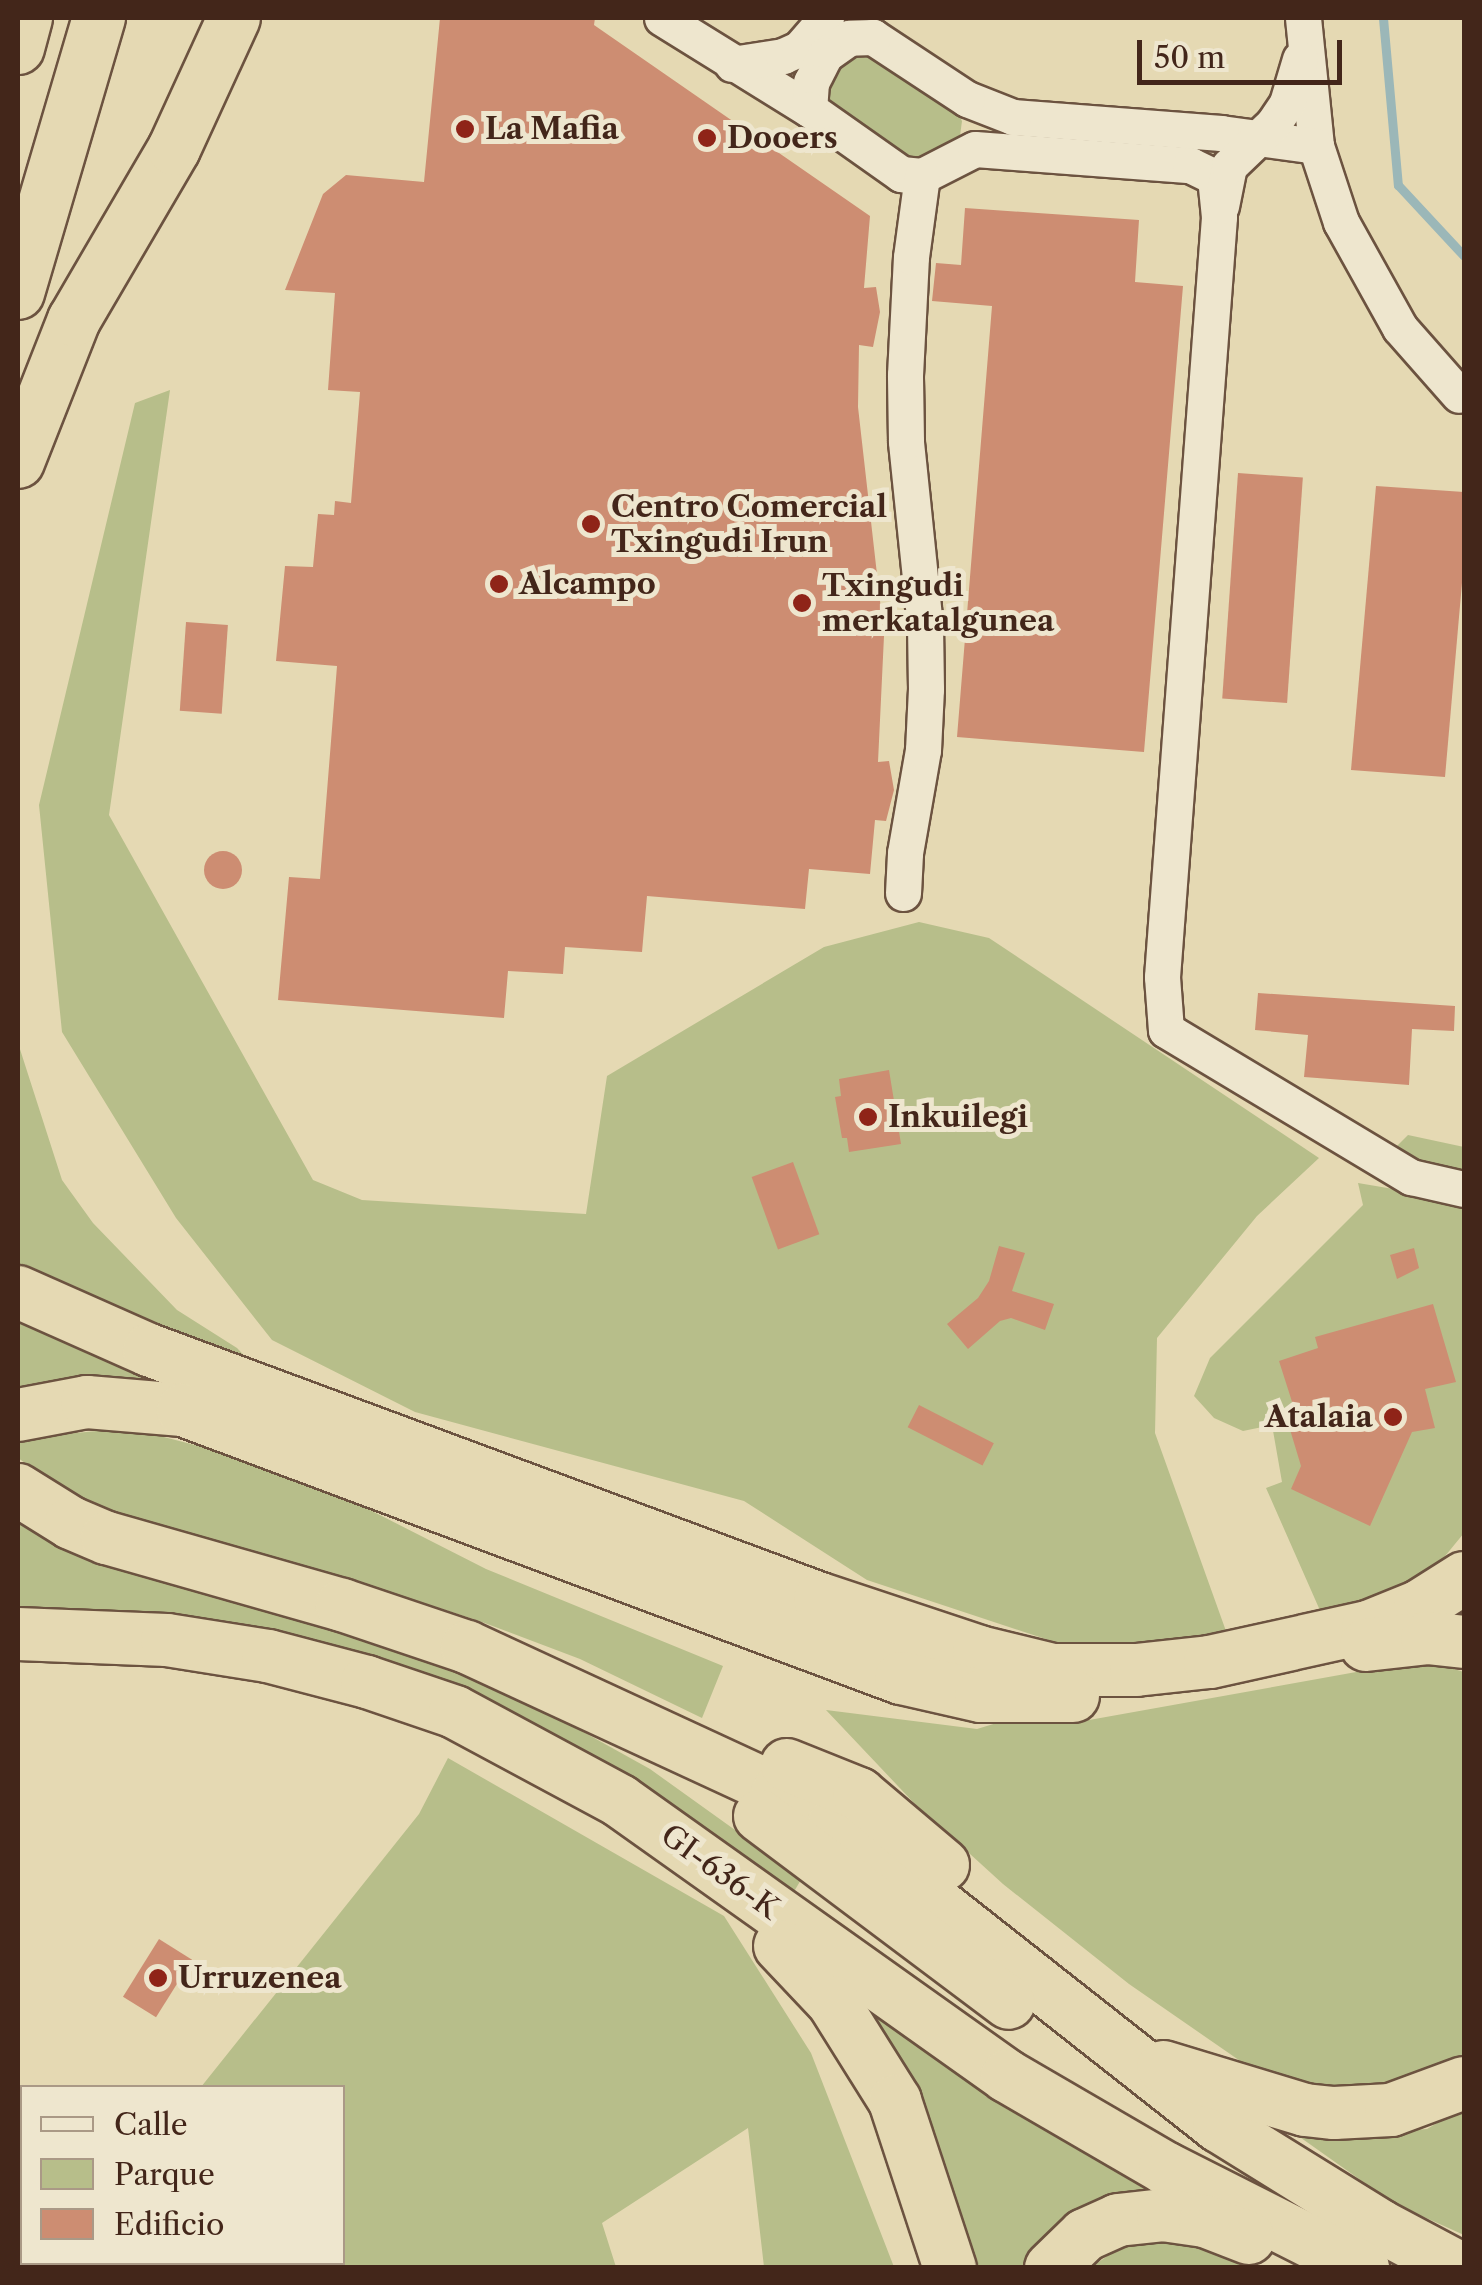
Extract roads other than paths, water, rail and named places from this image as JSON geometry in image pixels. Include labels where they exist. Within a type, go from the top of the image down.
[{"type":"highway","points":[[18,48],[26,18]]},
{"type":"highway","points":[[18,293],[99,18]]},
{"type":"highway","points":[[18,462],[51,368],[74,320],[174,150],[234,18]]},
{"type":"highway","points":[[18,1292],[149,1350],[820,1600],[979,1652],[1053,1670],[1136,1670],[1210,1662],[1368,1627],[1420,1606],[1464,1578]]},
{"type":"highway","points":[[18,1415],[87,1402],[183,1410],[888,1674],[953,1692],[981,1696],[1110,1694],[1401,1639],[1464,1642]]},
{"type":"highway","points":[[27,1496],[107,1538],[342,1605],[466,1647],[666,1741],[767,1757],[860,1794],[986,1900],[1087,1996],[1126,2056],[1299,2179],[1459,2268]]},
{"type":"highway","name":"GI-636-K","points":[[18,1634],[167,1640],[268,1656],[437,1706],[527,1748],[620,1801],[1008,2076],[1165,2168],[1364,2268]]},
{"type":"highway","points":[[268,1656],[459,1739],[540,1780],[615,1824],[762,1929],[833,2002],[895,2101],[950,2268]]},
{"type":"highway","points":[[666,1741],[690,1767],[810,1850],[947,1960],[1057,2036],[1278,2102],[1334,2113],[1390,2110],[1464,2083]]},
{"type":"highway","points":[[1051,2268],[1084,2235],[1118,2220],[1163,2215],[1205,2221],[1314,2268]]},
{"type":"street","points":[[662,18],[808,109],[901,174],[937,168],[975,149],[1190,165],[1214,178],[1219,216]]},
{"type":"street","points":[[732,64],[784,56],[798,49],[826,18]]},
{"type":"street","points":[[1303,32],[1287,103],[1229,166],[1219,216],[1162,977],[1166,1030],[1412,1177],[1464,1190]]},
{"type":"street","points":[[1303,32],[1316,146],[1342,222],[1369,278],[1412,344],[1459,395]]},
{"type":"street","points":[[808,109],[811,82],[825,54],[849,38],[874,37],[967,99],[1013,116],[1259,137],[1316,146]]},
{"type":"street","points":[[903,892],[905,853],[924,750],[926,689],[925,626],[906,441],[911,257],[937,168],[969,133],[967,99]]},
{"type":"waterway","points":[[1383,18],[1398,185],[1464,256]]},
{"type":"place","name":"La Mafia","points":[[465,129]]},
{"type":"place","name":"Dooers","points":[[707,138]]},
{"type":"place","name":"Centro Comercial Txingudi Irun","points":[[591,524]]},
{"type":"place","name":"Alcampo","points":[[499,584]]},
{"type":"place","name":"Txingudi merkatalgunea","points":[[802,603]]},
{"type":"place","name":"Inkuilegi","points":[[868,1117]]},
{"type":"place","name":"Atalaia","points":[[1393,1417]]},
{"type":"place","name":"Urruzenea","points":[[158,1978]]}]
